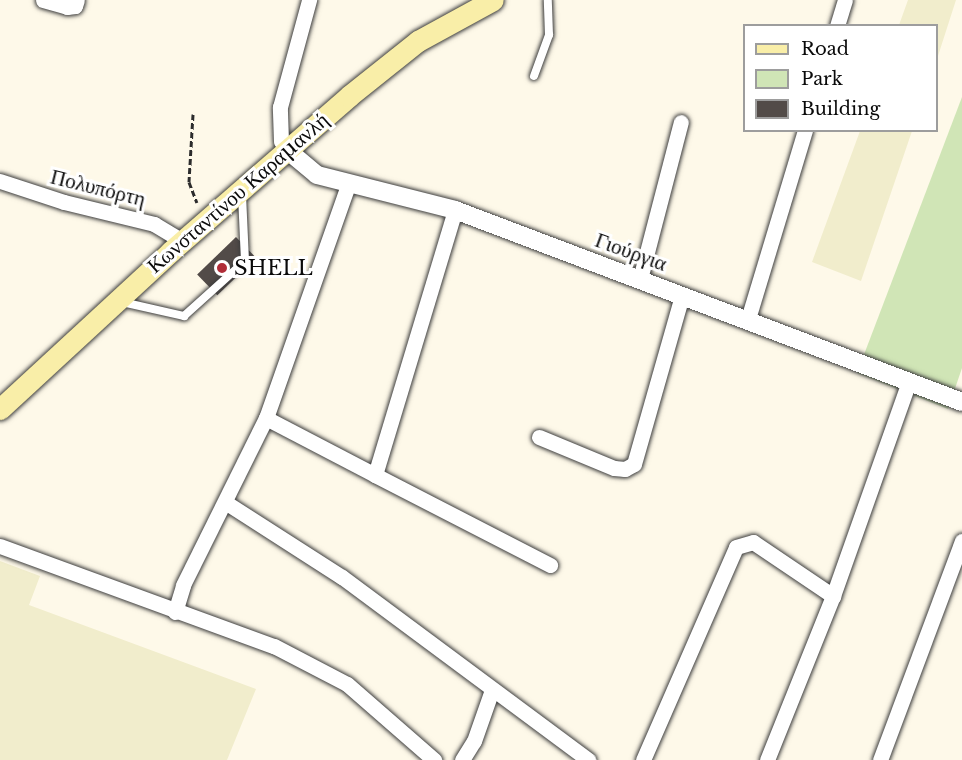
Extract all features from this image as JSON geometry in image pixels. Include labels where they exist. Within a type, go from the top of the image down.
[{"type":"main road","name":"Κωνσταντίνου Καραμανλή","points":[[0,409],[182,241],[286,149],[418,41],[493,0]]},
{"type":"street","points":[[43,0],[72,3]]},
{"type":"street","points":[[286,149],[281,141],[280,107],[309,0]]},
{"type":"street","points":[[838,24],[845,0]]},
{"type":"street","points":[[640,279],[681,122]]},
{"type":"street","points":[[748,319],[804,132]]},
{"type":"street","name":"Γιούργια","points":[[286,149],[317,175],[348,185],[455,210],[748,319],[962,402]]},
{"type":"street","name":"Πολυπόρτη","points":[[0,181],[64,202],[154,224],[182,241]]},
{"type":"street","points":[[175,612],[183,585],[266,418],[348,185]]},
{"type":"street","points":[[375,475],[455,210]]},
{"type":"street","points":[[539,437],[614,468],[625,469],[634,464],[682,295]]},
{"type":"street","points":[[767,760],[833,596],[909,381]]},
{"type":"street","points":[[266,418],[550,565]]},
{"type":"street","points":[[225,502],[342,577],[588,760]]},
{"type":"street","points":[[880,760],[962,541]]},
{"type":"street","points":[[643,760],[736,547],[753,542],[833,596]]},
{"type":"street","points":[[0,546],[175,612],[274,646],[347,684],[434,760]]},
{"type":"street","points":[[462,760],[474,741],[492,690]]},
{"type":"lane","points":[[534,76],[549,35],[548,0]]},
{"type":"lane","points":[[117,301],[184,316],[245,261],[242,189]]},
{"type":"path","points":[[193,114],[189,182],[192,196],[209,218]]},
{"type":"shaded area","points":[[908,0],[956,0],[938,56],[938,24],[899,24]]},
{"type":"shaded area","points":[[860,132],[912,132],[861,281],[812,262]]},
{"type":"shaded area","points":[[0,561],[40,576],[29,605],[256,689],[227,760],[0,760]]},
{"type":"green space","points":[[962,97],[962,368],[948,409],[857,373]]},
{"type":"building","points":[[236,237],[256,258],[217,295],[197,275]]},
{"type":"place","name":"SHELL","points":[[222,268]]}]
